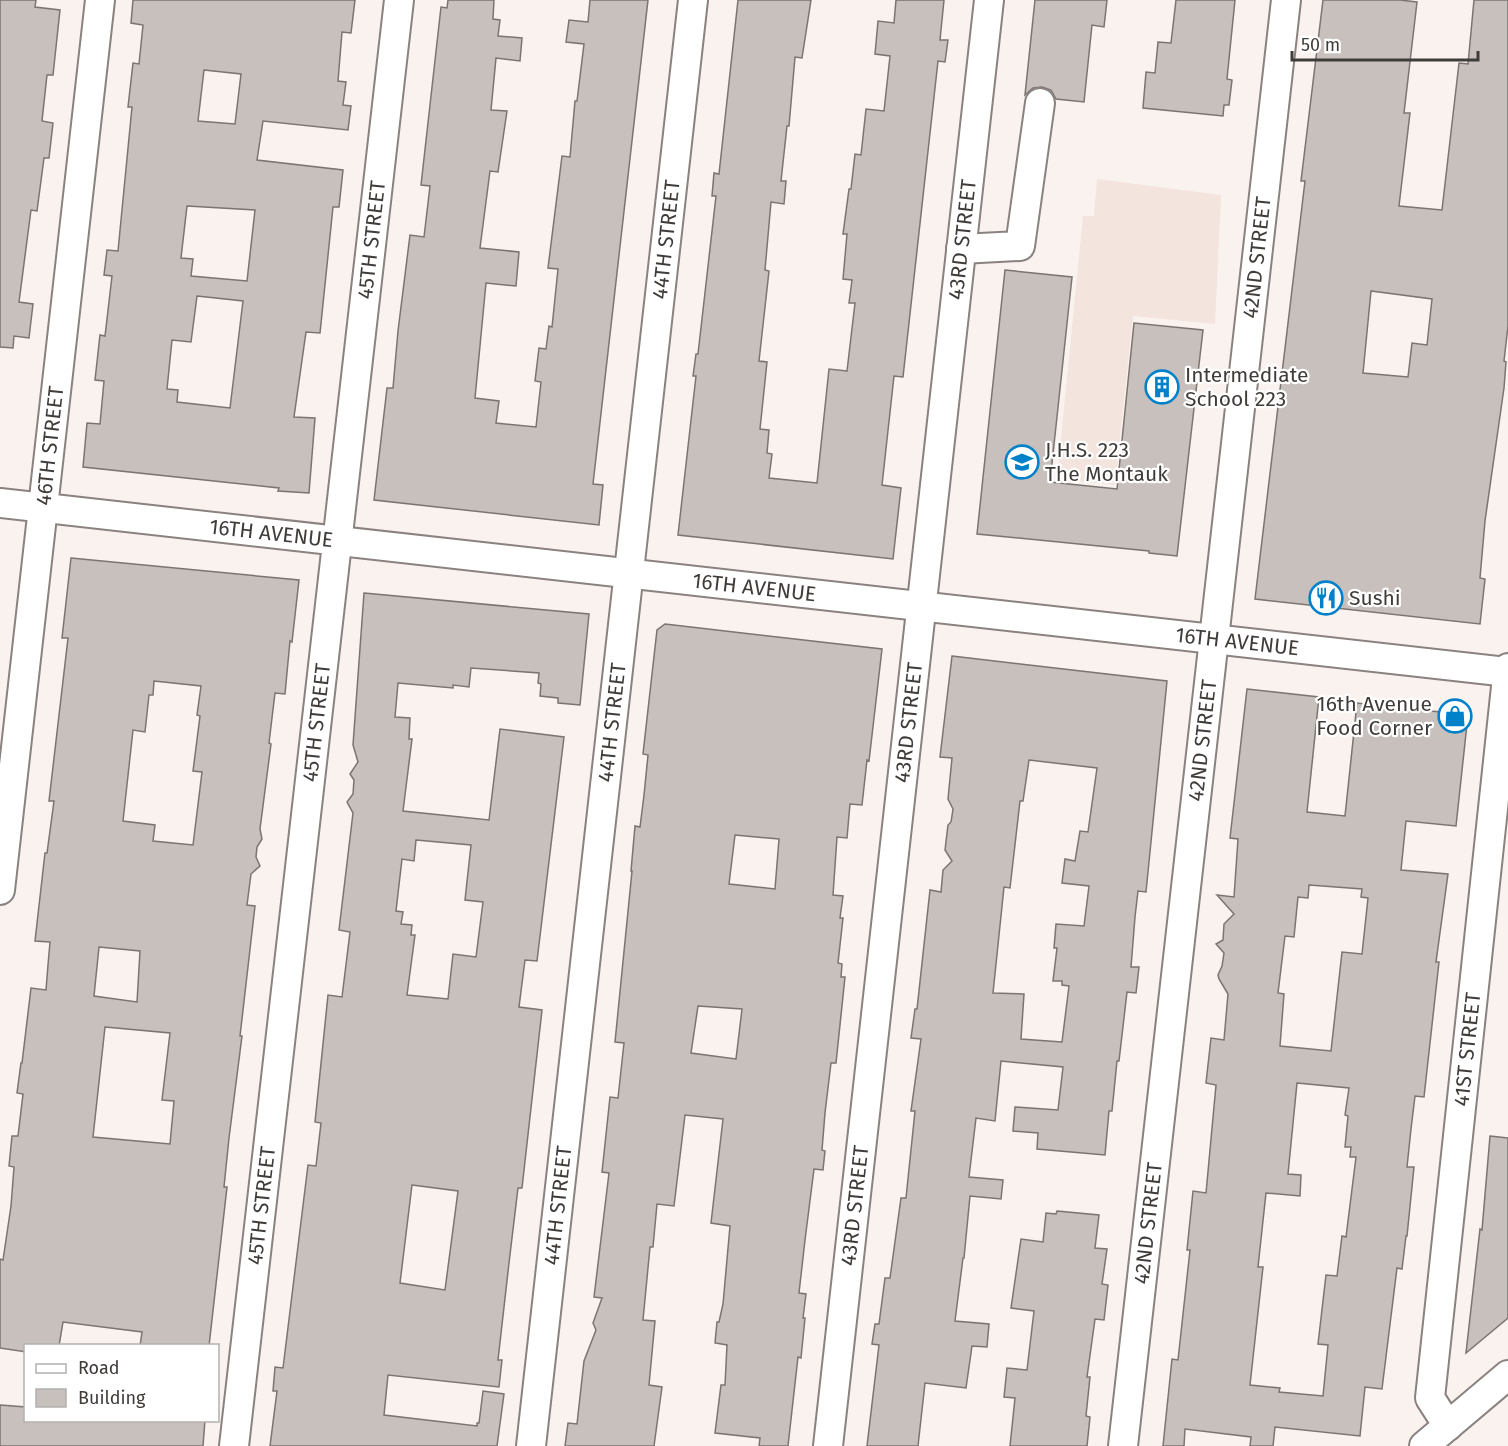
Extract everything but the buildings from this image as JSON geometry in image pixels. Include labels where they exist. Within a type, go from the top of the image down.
[{"type":"street","name":"46TH STREET","points":[[0,890],[100,0]]},
{"type":"street","name":"45TH STREET","points":[[234,1446],[399,0]]},
{"type":"street","name":"44TH STREET","points":[[531,1446],[693,0]]},
{"type":"street","name":"43RD STREET","points":[[828,1446],[989,0]]},
{"type":"street","name":"42ND STREET","points":[[1123,1446],[1286,0]]},
{"type":"street","points":[[962,249],[1020,246],[1040,103]]},
{"type":"street","name":"16TH AVENUE","points":[[0,503],[1508,671]]},
{"type":"street","name":"41ST STREET","points":[[1448,1426],[1430,1398],[1508,671]]},
{"type":"street","points":[[1424,1446],[1508,1375]]},
{"type":"shaded area","points":[[1097,179],[1221,195],[1215,324],[1133,316],[1115,485],[1057,479],[1083,216],[1094,216]]},
{"type":"place","name":"Intermediate School 223","points":[[1162,387]]},
{"type":"place","name":"J.H.S. 223 The Montauk","points":[[1022,462]]},
{"type":"place","name":"Sushi","points":[[1326,598]]},
{"type":"place","name":"16th Avenue Food Corner","points":[[1455,716]]}]
